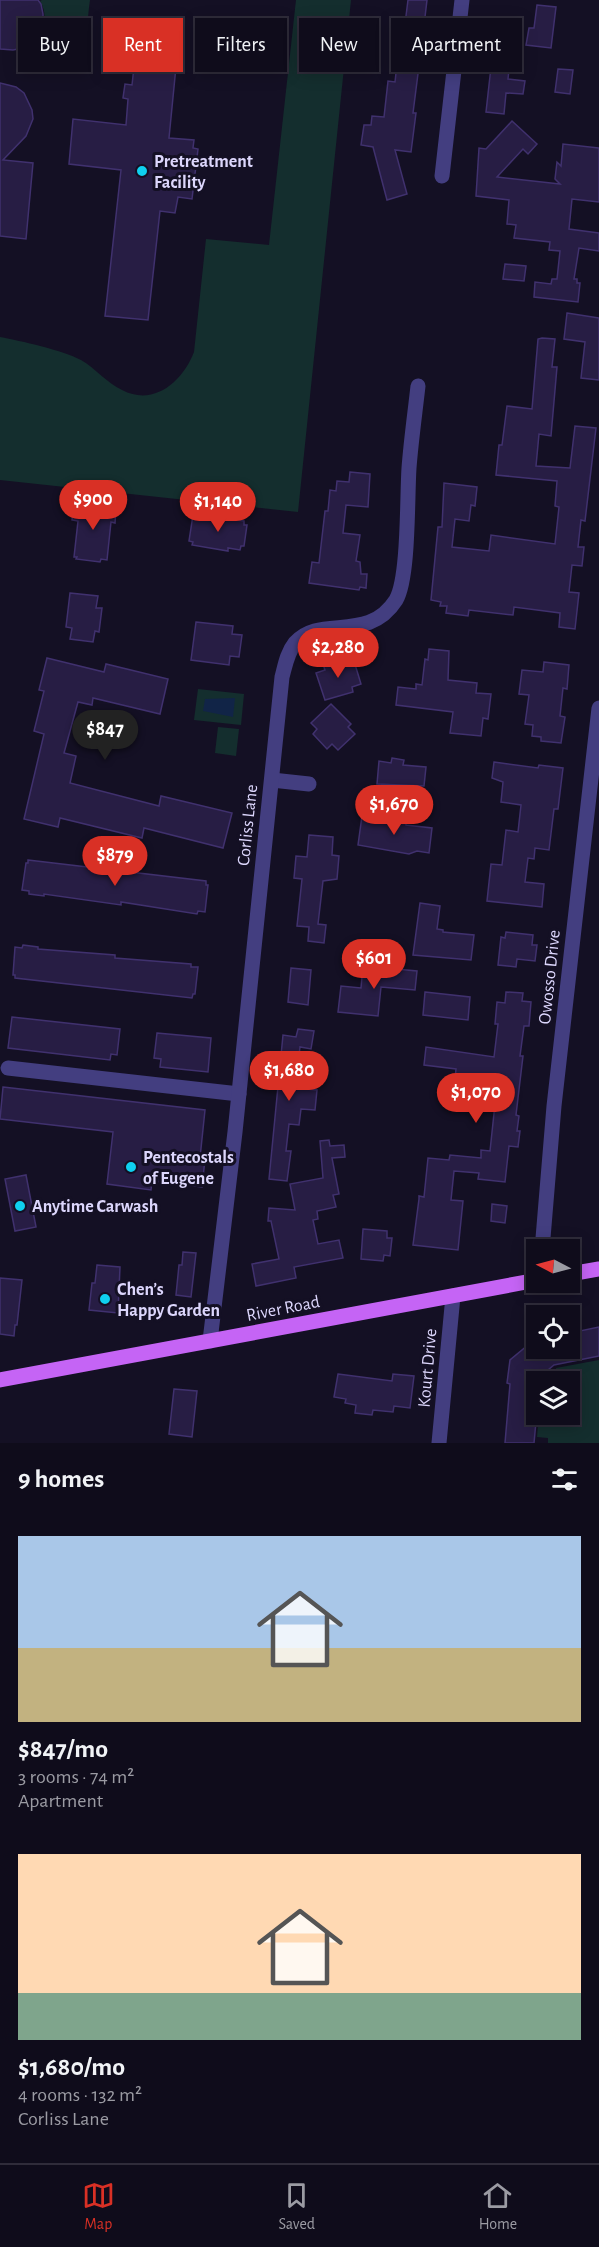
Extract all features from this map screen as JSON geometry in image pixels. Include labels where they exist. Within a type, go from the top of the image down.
[{"type":"main road","points":[[580,1272],[599,1269]]},
{"type":"main road","name":"River Road","points":[[0,1380],[526,1282]]},
{"type":"street","points":[[442,176],[462,0]]},
{"type":"street","name":"Corliss Lane","points":[[210,1341],[239,1094],[282,677],[287,658],[294,645],[303,636],[362,626],[374,621],[386,612],[401,589],[409,466],[418,386]]},
{"type":"street","name":"Owosso Drive","points":[[543,1239],[547,1171],[599,708]]},
{"type":"street","points":[[272,780],[309,784]]},
{"type":"street","points":[[8,1068],[239,1094]]},
{"type":"street","name":"Kourt Drive","points":[[439,1443],[453,1296]]},
{"type":"green space","points":[[90,0],[87,18],[45,18],[40,1]]},
{"type":"green space","points":[[296,0],[351,0],[349,18],[299,18],[299,72],[344,72],[298,512],[0,480],[0,337],[73,356],[122,390],[145,395],[156,393],[166,388],[183,373],[194,352],[206,239],[269,245]]},
{"type":"green space","points":[[198,689],[244,694],[241,725],[194,720]]},
{"type":"green space","points":[[218,727],[239,729],[236,756],[215,753]]},
{"type":"green space","points":[[599,1360],[599,1443],[548,1443],[548,1438],[537,1437],[538,1425],[580,1425],[580,1371],[556,1371],[556,1368]]},
{"type":"water","points":[[235,698],[233,717],[203,711],[205,699]]},
{"type":"building","points":[[0,0],[38,0],[41,4],[43,18],[18,18],[18,49],[0,49]]},
{"type":"building","points":[[408,0],[427,0],[425,18],[406,18]]},
{"type":"building","points":[[537,5],[556,7],[551,48],[526,45],[529,28],[534,28]]},
{"type":"building","points":[[558,69],[573,70],[570,94],[555,92]]},
{"type":"building","name":"Pretreatment Facility","points":[[133,72],[175,72],[169,138],[194,140],[193,148],[198,149],[192,199],[178,197],[175,213],[160,211],[148,320],[105,316],[121,170],[69,164],[73,119],[126,125],[128,99],[123,98],[125,84],[132,85]]},
{"type":"building","points":[[396,72],[418,72],[411,152],[395,150],[407,194],[387,200],[373,147],[361,145],[364,125],[371,125],[372,116],[384,117],[388,81],[395,82]]},
{"type":"building","points":[[490,72],[509,72],[508,79],[525,81],[523,94],[506,93],[504,114],[486,112]]},
{"type":"building","points":[[0,83],[16,87],[24,93],[32,110],[33,119],[26,136],[3,160],[33,163],[26,239],[0,236]]},
{"type":"building","points":[[512,121],[537,144],[528,154],[523,149],[497,177],[560,184],[555,179],[557,162],[561,166],[563,144],[599,148],[599,202],[572,199],[569,229],[599,233],[599,251],[579,248],[574,279],[580,283],[578,302],[534,297],[535,282],[551,284],[552,279],[557,279],[560,251],[549,250],[550,242],[514,238],[516,225],[507,224],[509,200],[476,196],[479,148],[486,149]]},
{"type":"building","points":[[505,264],[526,266],[524,281],[503,279]]},
{"type":"building","points":[[567,313],[599,318],[599,380],[581,378],[585,342],[564,339]]},
{"type":"building","points":[[538,339],[555,339],[552,367],[557,367],[551,436],[539,434],[536,466],[570,468],[575,426],[596,428],[585,521],[581,520],[578,547],[584,547],[582,566],[572,565],[569,592],[579,593],[575,629],[559,627],[560,613],[514,607],[513,615],[469,610],[468,616],[446,613],[447,606],[440,606],[441,602],[431,600],[438,527],[442,527],[444,483],[477,487],[475,506],[471,505],[469,521],[455,519],[452,547],[489,551],[491,535],[555,544],[559,507],[555,506],[557,481],[496,475],[507,406],[532,409]]},
{"type":"building","points":[[350,472],[370,474],[368,507],[346,505],[343,533],[360,535],[356,561],[360,562],[361,574],[367,574],[366,588],[360,587],[359,590],[309,583],[312,562],[319,563],[325,511],[328,511],[330,490],[336,491],[337,481],[349,482]]},
{"type":"building","points":[[86,501],[107,503],[106,509],[116,510],[115,523],[111,522],[107,560],[101,559],[100,562],[74,557],[78,521],[72,520],[74,507],[85,508]]},
{"type":"building","points":[[193,515],[244,521],[244,525],[247,525],[244,546],[241,546],[240,550],[228,548],[228,551],[192,545],[193,542],[189,541]]},
{"type":"building","points":[[70,593],[98,596],[96,608],[102,608],[99,632],[95,631],[93,642],[70,639],[72,628],[66,627]]},
{"type":"building","points":[[196,622],[233,626],[232,634],[242,635],[239,657],[230,656],[229,665],[191,660]]},
{"type":"building","points":[[429,649],[449,651],[448,680],[477,683],[476,693],[491,694],[488,719],[483,718],[481,736],[450,733],[453,712],[396,705],[398,687],[416,689],[416,684],[422,685],[425,659],[428,660]]},
{"type":"building","points":[[47,658],[104,672],[106,664],[168,679],[160,714],[93,698],[92,705],[78,702],[64,753],[76,756],[70,783],[159,806],[161,796],[232,813],[223,848],[144,828],[142,838],[60,818],[58,827],[24,819],[44,734],[34,731],[44,691],[39,690]]},
{"type":"building","points":[[344,658],[346,664],[354,661],[361,684],[352,687],[353,692],[325,700],[316,673],[325,670],[323,664]]},
{"type":"building","points":[[544,662],[569,665],[567,689],[563,688],[560,716],[565,717],[561,743],[541,741],[541,737],[532,736],[533,725],[525,724],[529,695],[519,694],[522,670],[543,672]]},
{"type":"building","points":[[331,704],[351,724],[348,727],[355,734],[338,750],[332,744],[327,749],[313,734],[317,729],[311,723]]},
{"type":"building","points":[[392,758],[404,760],[403,765],[426,767],[424,786],[377,784],[379,761],[391,763]]},
{"type":"building","points":[[494,762],[538,768],[539,765],[563,768],[558,809],[554,809],[549,850],[535,848],[534,859],[528,858],[525,882],[544,884],[542,907],[487,901],[491,864],[502,865],[506,830],[518,832],[521,805],[501,802],[503,782],[492,778]]},
{"type":"building","points":[[362,816],[432,828],[429,853],[417,851],[409,854],[358,845]]},
{"type":"building","points":[[309,835],[333,837],[332,855],[339,856],[337,879],[323,881],[318,924],[326,925],[324,943],[308,941],[309,927],[297,926],[302,879],[294,878],[296,856],[307,857]]},
{"type":"building","points":[[28,860],[206,881],[208,885],[205,912],[198,911],[197,914],[121,902],[121,905],[29,894],[29,891],[22,890]]},
{"type":"building","points":[[420,903],[440,906],[437,929],[443,932],[474,935],[471,960],[413,955]]},
{"type":"building","points":[[506,932],[533,935],[532,945],[537,945],[535,961],[517,959],[516,967],[498,965],[501,937],[505,938]]},
{"type":"building","points":[[23,945],[38,947],[38,949],[115,955],[115,958],[191,964],[191,967],[198,967],[195,994],[192,998],[15,978],[13,975],[15,947],[22,948]]},
{"type":"building","points":[[363,966],[417,971],[415,990],[381,987],[378,1016],[338,1012],[341,986],[361,988]]},
{"type":"building","points":[[291,968],[311,970],[308,1005],[288,1002]]},
{"type":"building","points":[[425,992],[470,997],[468,1020],[423,1015]]},
{"type":"building","points":[[506,992],[523,993],[522,1001],[531,1002],[529,1026],[524,1026],[520,1056],[523,1056],[516,1115],[519,1116],[517,1131],[520,1131],[518,1147],[509,1146],[505,1182],[478,1179],[479,1173],[454,1171],[451,1200],[463,1201],[458,1250],[413,1245],[419,1196],[424,1197],[428,1158],[449,1160],[450,1155],[481,1158],[481,1150],[490,1151],[497,1085],[455,1079],[456,1069],[424,1065],[426,1047],[494,1057],[498,1024],[495,1024],[497,1002],[505,1003]]},
{"type":"building","points":[[12,1017],[120,1029],[117,1055],[111,1054],[110,1060],[8,1048]]},
{"type":"building","points":[[298,1029],[314,1031],[311,1049],[300,1047],[295,1088],[317,1090],[315,1110],[301,1109],[299,1125],[289,1124],[286,1151],[291,1151],[287,1181],[269,1179],[283,1035],[296,1037]]},
{"type":"building","points":[[157,1033],[211,1038],[208,1072],[160,1067],[161,1059],[154,1058]]},
{"type":"building","points":[[3,1087],[205,1110],[200,1158],[205,1159],[202,1187],[152,1181],[151,1190],[107,1184],[113,1132],[0,1119]]},
{"type":"building","points":[[329,1140],[330,1146],[344,1145],[345,1157],[332,1158],[339,1194],[333,1195],[336,1207],[317,1211],[318,1219],[313,1220],[318,1244],[339,1240],[343,1258],[294,1267],[296,1278],[256,1286],[252,1264],[279,1259],[271,1221],[268,1221],[269,1208],[295,1210],[290,1184],[323,1178],[320,1141]]},
{"type":"building","name":"Anytime Carwash","points":[[26,1175],[36,1227],[15,1231],[5,1179]]},
{"type":"building","points":[[492,1204],[507,1206],[505,1223],[491,1221]]},
{"type":"building","points":[[363,1229],[387,1231],[387,1238],[392,1238],[390,1256],[384,1255],[383,1261],[361,1259]]},
{"type":"building","points":[[183,1252],[196,1253],[191,1297],[176,1295],[179,1265],[182,1265]]},
{"type":"building","name":"Chen’s Happy Garden","points":[[97,1265],[120,1267],[118,1313],[89,1310]]},
{"type":"building","points":[[0,1278],[22,1280],[14,1336],[0,1334]]},
{"type":"building","points":[[599,1327],[599,1356],[554,1365],[547,1371],[526,1371],[526,1425],[536,1425],[534,1443],[505,1443],[510,1360],[526,1347],[526,1359],[580,1359],[580,1331]]},
{"type":"building","points":[[338,1374],[392,1381],[393,1374],[414,1376],[410,1408],[394,1406],[393,1412],[373,1410],[372,1415],[355,1413],[356,1405],[345,1403],[346,1399],[334,1397]]},
{"type":"building","points":[[174,1389],[197,1391],[192,1437],[169,1434]]},
{"type":"place","name":"Pretreatment Facility","points":[[142,171]]},
{"type":"place","name":"Pentecostals of Eugene","points":[[131,1167]]},
{"type":"place","name":"Anytime Carwash","points":[[20,1206]]},
{"type":"place","name":"Chen’s Happy Garden","points":[[105,1299]]}]
